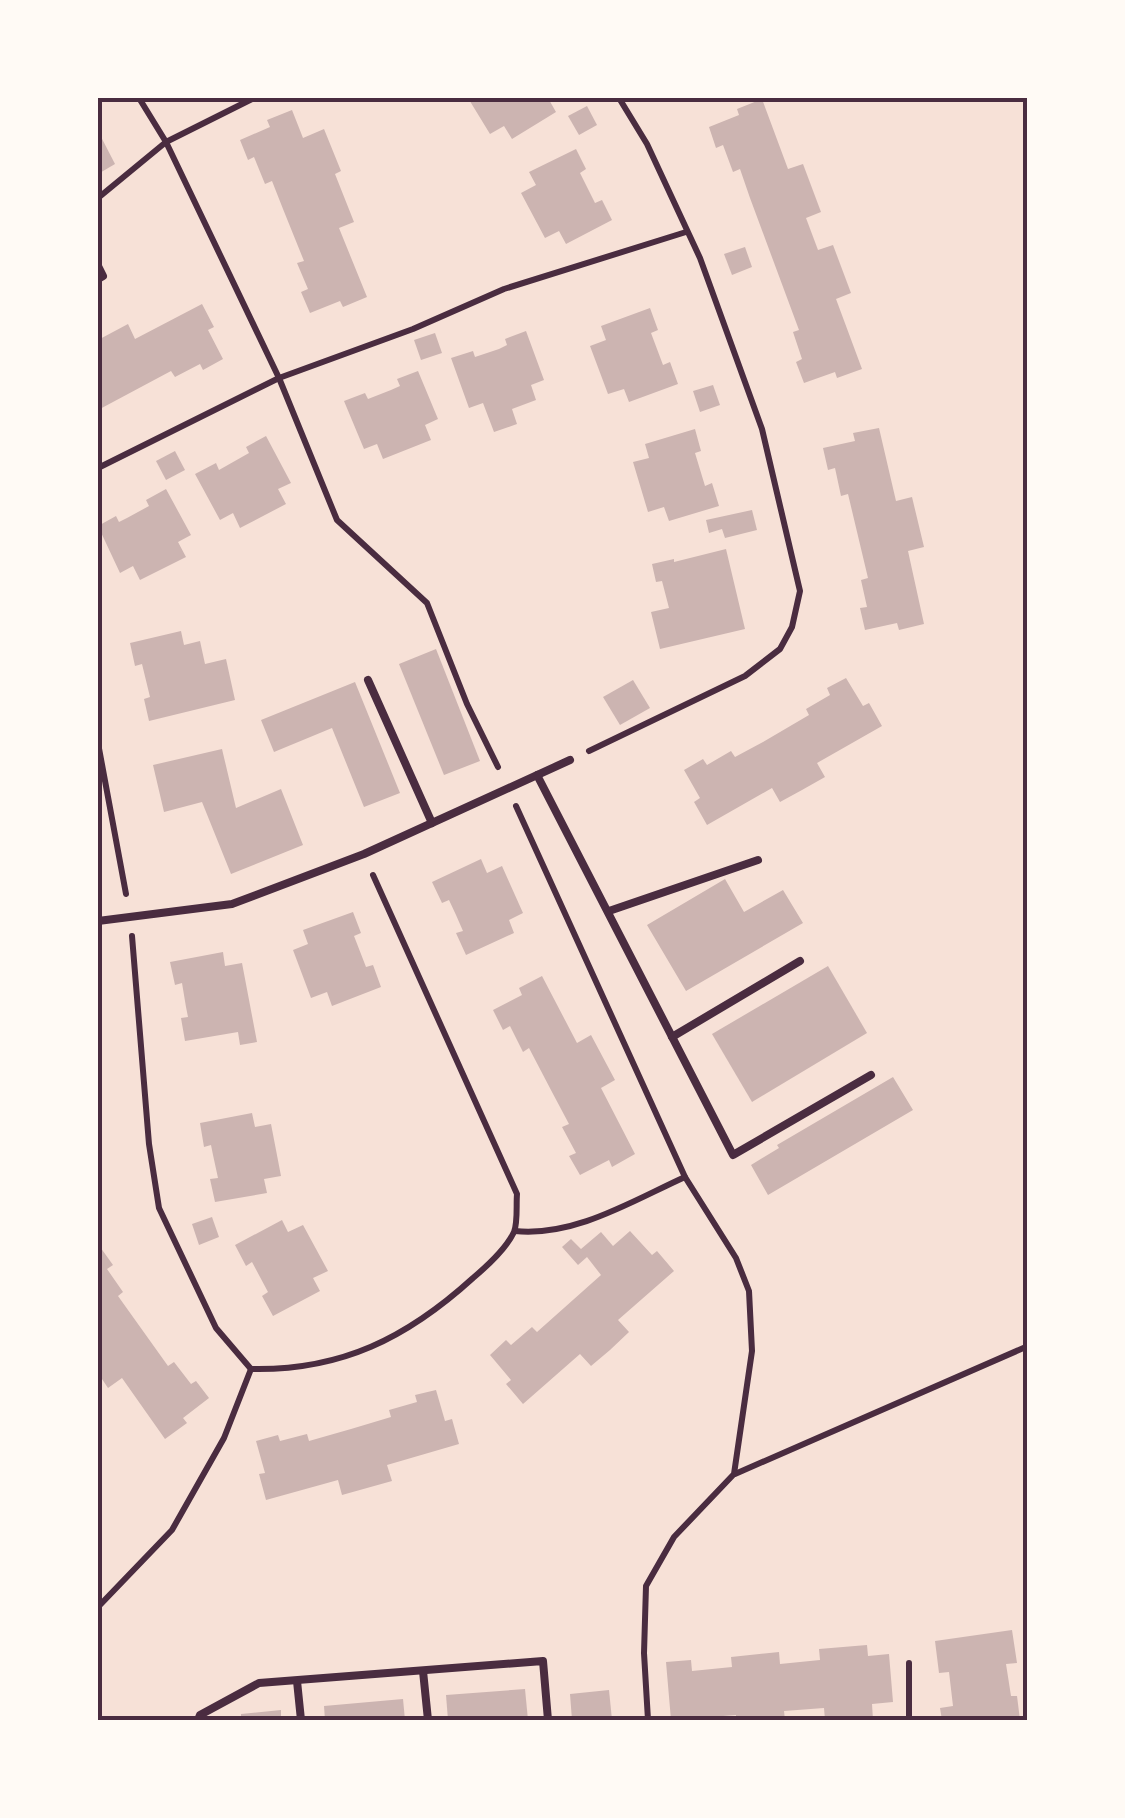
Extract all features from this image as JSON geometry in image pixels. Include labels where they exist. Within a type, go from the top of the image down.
[{"type":"lane","points":[[98,266],[100,278]]},
{"type":"lane","points":[[368,680],[432,823]]},
{"type":"lane","points":[[98,921],[232,904],[364,854],[570,760]]},
{"type":"lane","points":[[537,774],[733,1154],[871,1074]]},
{"type":"lane","points":[[608,912],[758,860]]},
{"type":"lane","points":[[672,1037],[800,962]]},
{"type":"lane","points":[[198,1720],[200,1715],[259,1683],[542,1661],[548,1720]]},
{"type":"lane","points":[[422,1671],[428,1720]]},
{"type":"lane","points":[[297,1681],[301,1720]]},
{"type":"path","points":[[138,98],[166,142],[279,378],[337,520],[427,603],[467,704],[685,1177],[736,1258],[748,1292],[752,1351],[734,1474]]},
{"type":"path","points":[[98,198],[166,142],[254,98]]},
{"type":"path","points":[[570,760],[745,676],[780,649],[792,627],[800,591],[762,429],[700,258],[647,144],[619,98]]},
{"type":"path","points":[[98,468],[279,378],[413,329],[504,289],[686,232]]},
{"type":"path","points":[[98,743],[130,917],[149,1144],[159,1208],[216,1328],[251,1369],[287,1370],[324,1364],[390,1340],[442,1306],[484,1268],[515,1231],[516,1194],[364,854]]},
{"type":"path","points":[[515,1231],[537,1234],[580,1224],[685,1177]]},
{"type":"path","points":[[648,1720],[646,1586],[674,1537],[734,1474],[1028,1346]]},
{"type":"path","points":[[98,1607],[172,1530],[224,1438],[251,1369]]},
{"type":"path","points":[[909,1662],[909,1720]]},
{"type":"building","points":[[468,98],[548,98],[556,112],[512,139],[504,126],[490,134]]},
{"type":"building","points":[[762,99],[788,169],[803,164],[821,212],[806,218],[818,250],[833,245],[851,293],[836,299],[862,369],[837,378],[835,372],[804,383],[796,362],[802,359],[793,332],[799,330],[740,169],[733,172],[723,145],[716,148],[709,127],[739,115],[737,109]]},
{"type":"building","points":[[587,106],[597,125],[579,135],[568,116]]},
{"type":"building","points":[[292,110],[303,138],[324,129],[341,171],[335,174],[354,222],[339,228],[367,297],[343,307],[340,301],[310,313],[301,292],[308,289],[297,263],[304,261],[272,181],[265,184],[254,157],[248,160],[240,140],[270,127],[267,120]]},
{"type":"building","points":[[98,131],[115,164],[98,174]]},
{"type":"building","points":[[576,149],[586,169],[580,173],[595,203],[602,200],[612,220],[566,244],[559,231],[545,238],[521,193],[536,185],[529,172]]},
{"type":"building","points":[[745,247],[752,267],[732,275],[724,254]]},
{"type":"building","points":[[202,304],[214,327],[208,330],[223,359],[203,370],[200,364],[175,377],[171,371],[98,410],[98,340],[128,324],[135,339]]},
{"type":"building","points":[[650,308],[658,330],[651,333],[663,365],[670,362],[678,384],[629,402],[624,389],[608,394],[590,346],[606,340],[601,326]]},
{"type":"building","points":[[526,331],[544,380],[531,385],[536,400],[512,409],[517,424],[494,432],[483,403],[469,408],[451,358],[473,351],[475,357],[499,349],[507,345],[505,339]]},
{"type":"building","points":[[435,333],[442,353],[421,360],[414,340]]},
{"type":"building","points":[[418,371],[438,419],[425,425],[431,440],[383,459],[377,444],[364,449],[344,401],[365,393],[368,399],[391,390],[400,386],[397,379]]},
{"type":"building","points":[[713,385],[720,405],[700,412],[693,391]]},
{"type":"building","points":[[879,428],[896,501],[912,497],[924,547],[908,551],[924,624],[899,630],[897,623],[865,630],[860,608],[867,607],[861,580],[868,578],[848,494],[841,496],[835,468],[828,470],[823,448],[855,441],[853,433]]},
{"type":"building","points":[[695,429],[701,451],[695,453],[705,486],[712,483],[719,506],[669,521],[664,507],[648,512],[633,462],[649,458],[645,444]]},
{"type":"building","points":[[266,436],[291,483],[278,489],[286,504],[240,528],[233,513],[220,520],[195,474],[216,463],[219,470],[249,453],[246,447]]},
{"type":"building","points":[[175,451],[185,470],[166,480],[156,461]]},
{"type":"building","points":[[166,489],[191,535],[178,542],[186,557],[140,580],[133,566],[120,573],[98,526],[116,516],[119,522],[127,518],[149,506],[146,500]]},
{"type":"building","points":[[752,510],[757,530],[725,538],[722,529],[709,533],[706,520]]},
{"type":"building","points":[[726,549],[745,629],[660,649],[651,612],[669,608],[662,581],[656,582],[652,564]]},
{"type":"building","points":[[181,631],[184,645],[200,641],[205,664],[226,659],[235,700],[149,721],[144,699],[150,697],[142,664],[135,666],[130,643]]},
{"type":"building","points":[[436,649],[480,761],[444,775],[399,664]]},
{"type":"building","points":[[846,678],[863,706],[869,703],[882,726],[817,763],[825,777],[780,802],[772,788],[707,825],[694,802],[700,798],[684,770],[703,759],[707,765],[731,751],[735,757],[763,742],[809,715],[806,709],[830,695],[827,688]]},
{"type":"building","points":[[633,680],[650,708],[620,725],[603,697]]},
{"type":"building","points":[[355,682],[400,793],[364,807],[332,728],[274,752],[261,720]]},
{"type":"building","points":[[222,749],[236,808],[281,789],[303,845],[231,874],[202,802],[164,812],[153,765]]},
{"type":"building","points":[[481,859],[487,873],[502,866],[523,913],[509,920],[514,933],[466,955],[456,933],[463,931],[456,915],[449,900],[442,903],[432,882]]},
{"type":"building","points":[[725,879],[744,912],[783,890],[803,923],[686,991],[647,925]]},
{"type":"building","points":[[353,912],[361,933],[354,936],[366,967],[373,965],[381,987],[332,1006],[327,992],[311,998],[293,950],[308,944],[303,930]]},
{"type":"building","points":[[223,952],[225,966],[242,963],[257,1042],[240,1045],[238,1032],[185,1041],[181,1018],[188,1017],[182,983],[175,985],[170,962]]},
{"type":"building","points":[[828,966],[867,1033],[752,1102],[712,1034]]},
{"type":"building","points":[[542,976],[577,1043],[591,1035],[615,1080],[601,1088],[635,1154],[612,1167],[609,1160],[580,1175],[569,1156],[576,1153],[562,1127],[569,1124],[529,1048],[523,1052],[510,1026],[503,1030],[493,1010],[522,995],[519,988]]},
{"type":"building","points":[[893,1077],[913,1110],[768,1195],[751,1165],[779,1148],[777,1145]]},
{"type":"building","points":[[252,1113],[255,1127],[271,1124],[281,1176],[264,1179],[267,1193],[215,1202],[210,1179],[218,1178],[211,1145],[204,1147],[200,1123]]},
{"type":"building","points":[[212,1217],[219,1237],[199,1245],[192,1224]]},
{"type":"building","points":[[282,1220],[288,1232],[303,1225],[328,1271],[313,1278],[320,1291],[273,1316],[262,1296],[268,1292],[252,1262],[246,1266],[235,1245]]},
{"type":"building","points":[[630,1231],[652,1255],[657,1251],[674,1271],[618,1320],[629,1332],[610,1350],[591,1366],[580,1354],[523,1404],[506,1384],[511,1380],[490,1355],[506,1340],[511,1345],[532,1327],[537,1332],[601,1275],[587,1257],[578,1265],[562,1247],[571,1239],[581,1249],[601,1232],[613,1246]]},
{"type":"building","points":[[98,1244],[113,1265],[107,1269],[123,1292],[118,1296],[168,1366],[174,1362],[191,1384],[196,1381],[209,1398],[183,1418],[187,1423],[165,1439],[122,1378],[108,1388],[98,1373]]},
{"type":"building","points":[[436,1390],[445,1421],[452,1419],[459,1444],[387,1465],[392,1481],[342,1495],[338,1480],[266,1500],[259,1474],[265,1473],[256,1441],[278,1435],[280,1441],[307,1434],[309,1441],[391,1417],[389,1410],[417,1402],[415,1395]]},
{"type":"building","points":[[1012,1630],[1017,1663],[1006,1664],[1020,1720],[942,1720],[940,1708],[953,1706],[949,1672],[939,1673],[935,1641]]},
{"type":"building","points":[[867,1645],[868,1656],[889,1654],[893,1702],[872,1704],[873,1720],[825,1720],[824,1708],[784,1711],[785,1720],[736,1720],[736,1715],[671,1720],[666,1662],[691,1660],[692,1671],[732,1667],[731,1657],[779,1652],[780,1664],[820,1660],[819,1649]]},
{"type":"building","points":[[525,1689],[528,1720],[448,1720],[446,1695]]},
{"type":"building","points":[[609,1690],[612,1720],[572,1720],[570,1694]]},
{"type":"building","points":[[403,1699],[405,1720],[325,1720],[324,1706]]},
{"type":"building","points":[[281,1710],[281,1720],[241,1720],[241,1714]]}]
